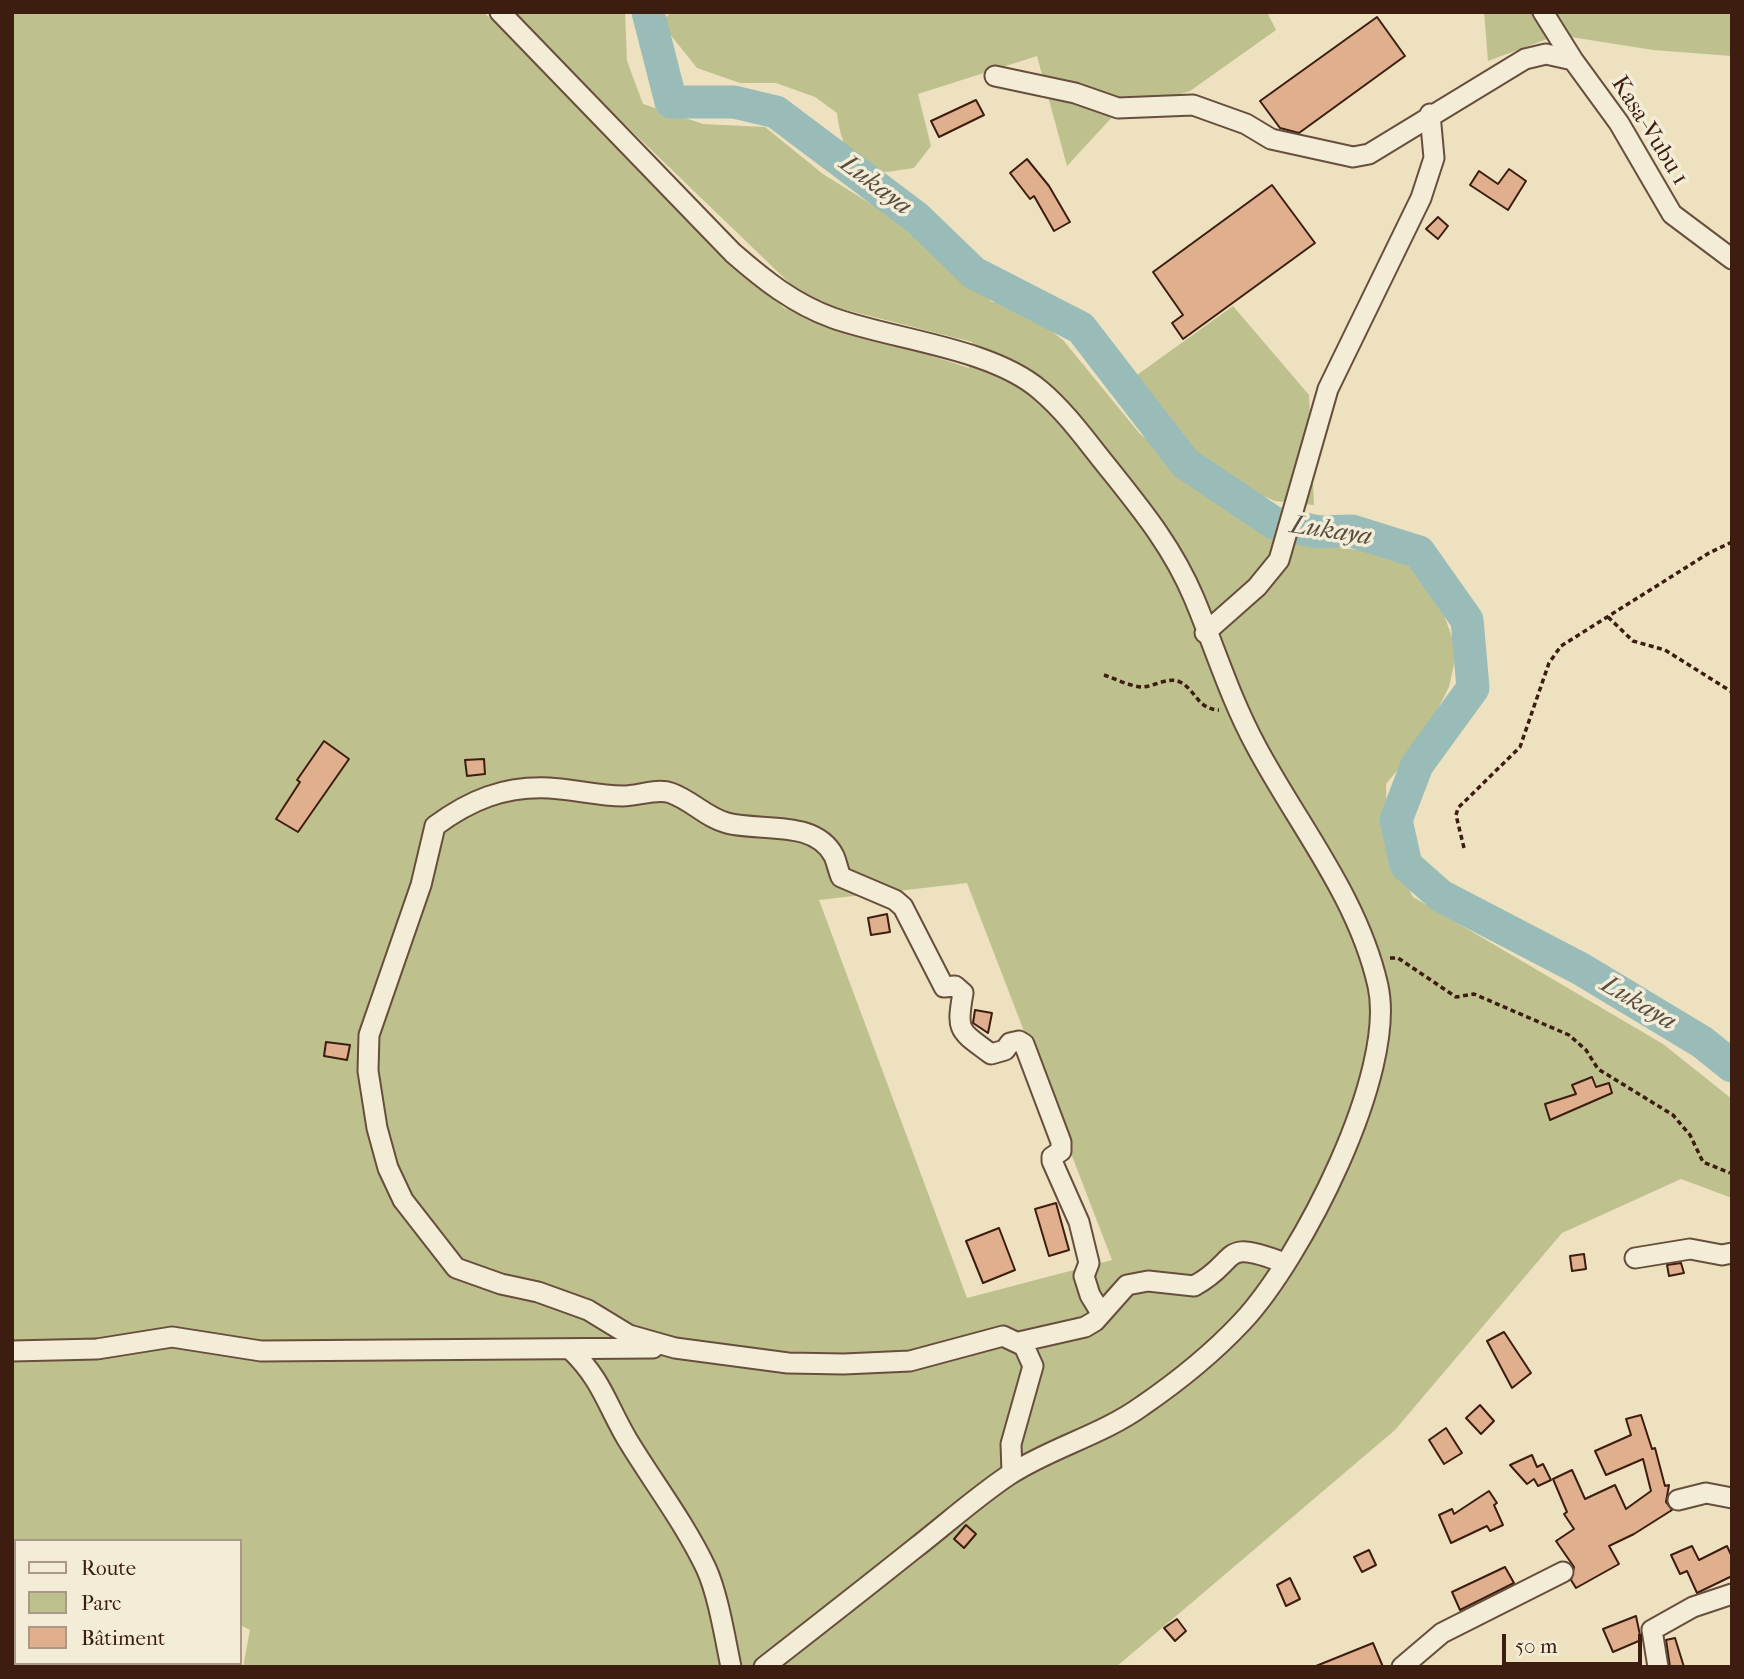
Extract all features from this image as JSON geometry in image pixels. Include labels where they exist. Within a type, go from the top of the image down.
[{"type":"street","points":[[500,12],[733,253],[762,279],[796,302],[832,318],[961,353],[1019,375],[1062,410],[1139,504],[1174,558],[1196,602],[1205,632],[1241,717],[1334,877],[1371,961],[1382,1013],[1370,1083],[1346,1144],[1284,1264],[1243,1321],[1141,1407],[1012,1473],[764,1667]]},
{"type":"street","name":"Kasa-Vubu 1","points":[[1543,12],[1573,60],[1619,123],[1672,214],[1732,259]]},
{"type":"street","points":[[995,76],[1075,93],[1118,108],[1193,106],[1246,124],[1271,139],[1353,157],[1369,154],[1430,114],[1525,59],[1546,54],[1573,60]]},
{"type":"street","points":[[1205,632],[1257,587],[1279,560],[1328,389],[1424,188],[1434,158],[1430,114]]},
{"type":"street","points":[[1012,1473],[1011,1444],[1033,1366],[1031,1357],[1019,1342],[1003,1336],[909,1361],[788,1363],[675,1348],[628,1335],[587,1310],[538,1292],[501,1284],[456,1268],[404,1200],[388,1168],[377,1128],[368,1071],[369,1035],[421,885],[435,826],[462,806],[493,792],[549,788],[625,796],[667,791],[691,801],[722,822],[750,829],[800,831],[817,836],[834,856],[841,877],[899,903],[944,987],[955,986],[963,992],[958,1021],[964,1034],[990,1054],[1005,1050],[1010,1043],[1019,1041],[1028,1052],[1061,1142],[1061,1152],[1052,1157],[1053,1166],[1079,1222],[1089,1263],[1084,1276],[1101,1313]]},
{"type":"street","points":[[1635,1258],[1690,1249],[1721,1255],[1732,1253]]},
{"type":"street","points":[[1019,1342],[1085,1326],[1101,1313],[1126,1285],[1148,1280],[1194,1286],[1239,1251],[1252,1251],[1284,1264]]},
{"type":"street","points":[[12,1351],[97,1349],[172,1337],[261,1351],[675,1348]]},
{"type":"street","points":[[570,1349],[592,1370],[627,1439],[666,1496],[707,1570],[723,1621],[731,1667]]},
{"type":"street","points":[[1678,1500],[1706,1493],[1730,1499]]},
{"type":"street","points":[[1402,1667],[1442,1633],[1563,1572]]},
{"type":"street","points":[[1658,1667],[1652,1630],[1693,1607],[1732,1594]]},
{"type":"path","points":[[1464,848],[1456,815],[1458,808],[1520,747],[1554,655],[1561,646],[1709,553],[1732,542]]},
{"type":"path","points":[[1608,617],[1633,641],[1665,650],[1732,692]]},
{"type":"path","points":[[1104,675],[1142,687],[1173,680],[1181,682],[1200,704],[1210,710],[1241,717]]},
{"type":"path","points":[[1371,961],[1398,958],[1456,997],[1474,993],[1569,1035],[1586,1050],[1598,1069],[1673,1115],[1690,1136],[1703,1162],[1730,1172]]},
{"type":"green space","points":[[12,12],[483,12],[520,43],[784,308],[969,368],[972,342],[807,300],[508,12],[625,12],[627,61],[643,104],[703,124],[765,127],[823,174],[898,221],[992,302],[1015,303],[1063,340],[1140,434],[1235,513],[1269,535],[1317,545],[1401,555],[1439,601],[1457,651],[1449,687],[1422,740],[1386,784],[1387,847],[1413,897],[1663,1044],[1732,1099],[1732,1198],[1681,1179],[1562,1233],[1395,1430],[1116,1667],[243,1667],[250,1630],[242,1626],[242,1539],[14,1539],[14,1582]],"holes":[[[967,883],[1112,1260],[967,1298],[819,900]]]},
{"type":"green space","points":[[671,12],[1267,12],[1276,30],[1190,91],[1115,114],[1067,166],[1037,56],[918,94],[931,146],[914,168],[883,172],[865,168],[857,163],[846,149],[837,113],[815,97],[776,83],[740,83],[697,68],[661,23]]},
{"type":"green space","points":[[1484,12],[1732,12],[1732,56],[1653,50],[1558,35],[1488,61]]},
{"type":"green space","points":[[1233,306],[1309,395],[1314,505],[1275,501],[1234,484],[1190,453],[1137,375]]},
{"type":"building","points":[[1377,17],[1405,56],[1299,133],[1280,128],[1260,101]]},
{"type":"building","points":[[976,100],[984,115],[939,137],[931,121]]},
{"type":"building","points":[[1027,159],[1049,186],[1070,222],[1054,231],[1034,196],[1030,199],[1010,173]]},
{"type":"building","points":[[1509,169],[1526,181],[1508,210],[1470,185],[1479,171],[1498,184]]},
{"type":"building","points":[[1272,185],[1315,243],[1183,339],[1172,323],[1183,315],[1153,272]]},
{"type":"building","points":[[1438,217],[1448,226],[1438,239],[1426,229]]},
{"type":"building","points":[[324,741],[349,759],[298,832],[276,819],[300,782],[297,780]]},
{"type":"building","points":[[484,759],[485,774],[467,776],[465,760]]},
{"type":"building","points":[[887,914],[890,932],[871,935],[868,918]]},
{"type":"building","points":[[975,1010],[992,1013],[988,1033],[973,1023]]},
{"type":"building","points":[[326,1042],[350,1045],[347,1060],[324,1056]]},
{"type":"building","points":[[1592,1077],[1596,1087],[1609,1083],[1612,1093],[1550,1120],[1545,1104],[1576,1094],[1572,1085]]},
{"type":"building","points":[[1056,1203],[1069,1250],[1049,1256],[1035,1209]]},
{"type":"building","points":[[999,1228],[1015,1270],[983,1283],[966,1241]]},
{"type":"building","points":[[1584,1254],[1586,1269],[1572,1271],[1570,1256]]},
{"type":"building","points":[[1681,1263],[1684,1273],[1669,1276],[1667,1265]]},
{"type":"building","points":[[1504,1332],[1531,1373],[1512,1388],[1487,1341]]},
{"type":"building","points":[[1480,1405],[1494,1421],[1481,1434],[1466,1418]]},
{"type":"building","points":[[1641,1415],[1652,1449],[1655,1448],[1665,1486],[1669,1485],[1666,1502],[1672,1510],[1609,1546],[1619,1564],[1576,1588],[1571,1580],[1574,1567],[1556,1541],[1574,1529],[1564,1514],[1567,1512],[1553,1479],[1572,1470],[1585,1499],[1615,1485],[1626,1509],[1651,1491],[1643,1459],[1606,1475],[1595,1451],[1631,1435],[1626,1419]]},
{"type":"building","points":[[1446,1428],[1462,1453],[1444,1464],[1429,1440]]},
{"type":"building","points":[[1532,1455],[1537,1467],[1543,1464],[1551,1480],[1538,1486],[1534,1479],[1527,1484],[1510,1465]]},
{"type":"building","points":[[1489,1491],[1497,1503],[1494,1505],[1503,1525],[1490,1531],[1487,1526],[1451,1543],[1439,1515],[1452,1509],[1454,1514]]},
{"type":"building","points":[[966,1525],[976,1534],[964,1548],[954,1539]]},
{"type":"building","points":[[1692,1546],[1699,1560],[1727,1546],[1732,1557],[1732,1576],[1697,1593],[1687,1571],[1680,1574],[1671,1555]]},
{"type":"building","points":[[1369,1550],[1376,1565],[1362,1572],[1354,1557]]},
{"type":"building","points":[[1505,1567],[1514,1583],[1460,1610],[1452,1592]]},
{"type":"building","points":[[1290,1578],[1300,1599],[1286,1606],[1277,1585]]},
{"type":"building","points":[[1636,1616],[1641,1640],[1613,1652],[1603,1629]]},
{"type":"building","points":[[1177,1619],[1186,1631],[1175,1641],[1164,1628]]},
{"type":"building","points":[[1675,1638],[1684,1667],[1670,1667],[1666,1640]]},
{"type":"building","points":[[1373,1643],[1383,1667],[1316,1667],[1316,1666]]},
{"type":"waterway","name":"Lukaya","points":[[648,12],[671,102],[734,102],[776,112],[917,218],[974,273],[1081,328],[1185,463],[1274,523],[1319,532],[1352,531],[1419,552],[1467,620],[1473,688],[1417,765],[1396,820],[1406,865],[1441,896],[1581,969],[1702,1042],[1732,1066]]}]
